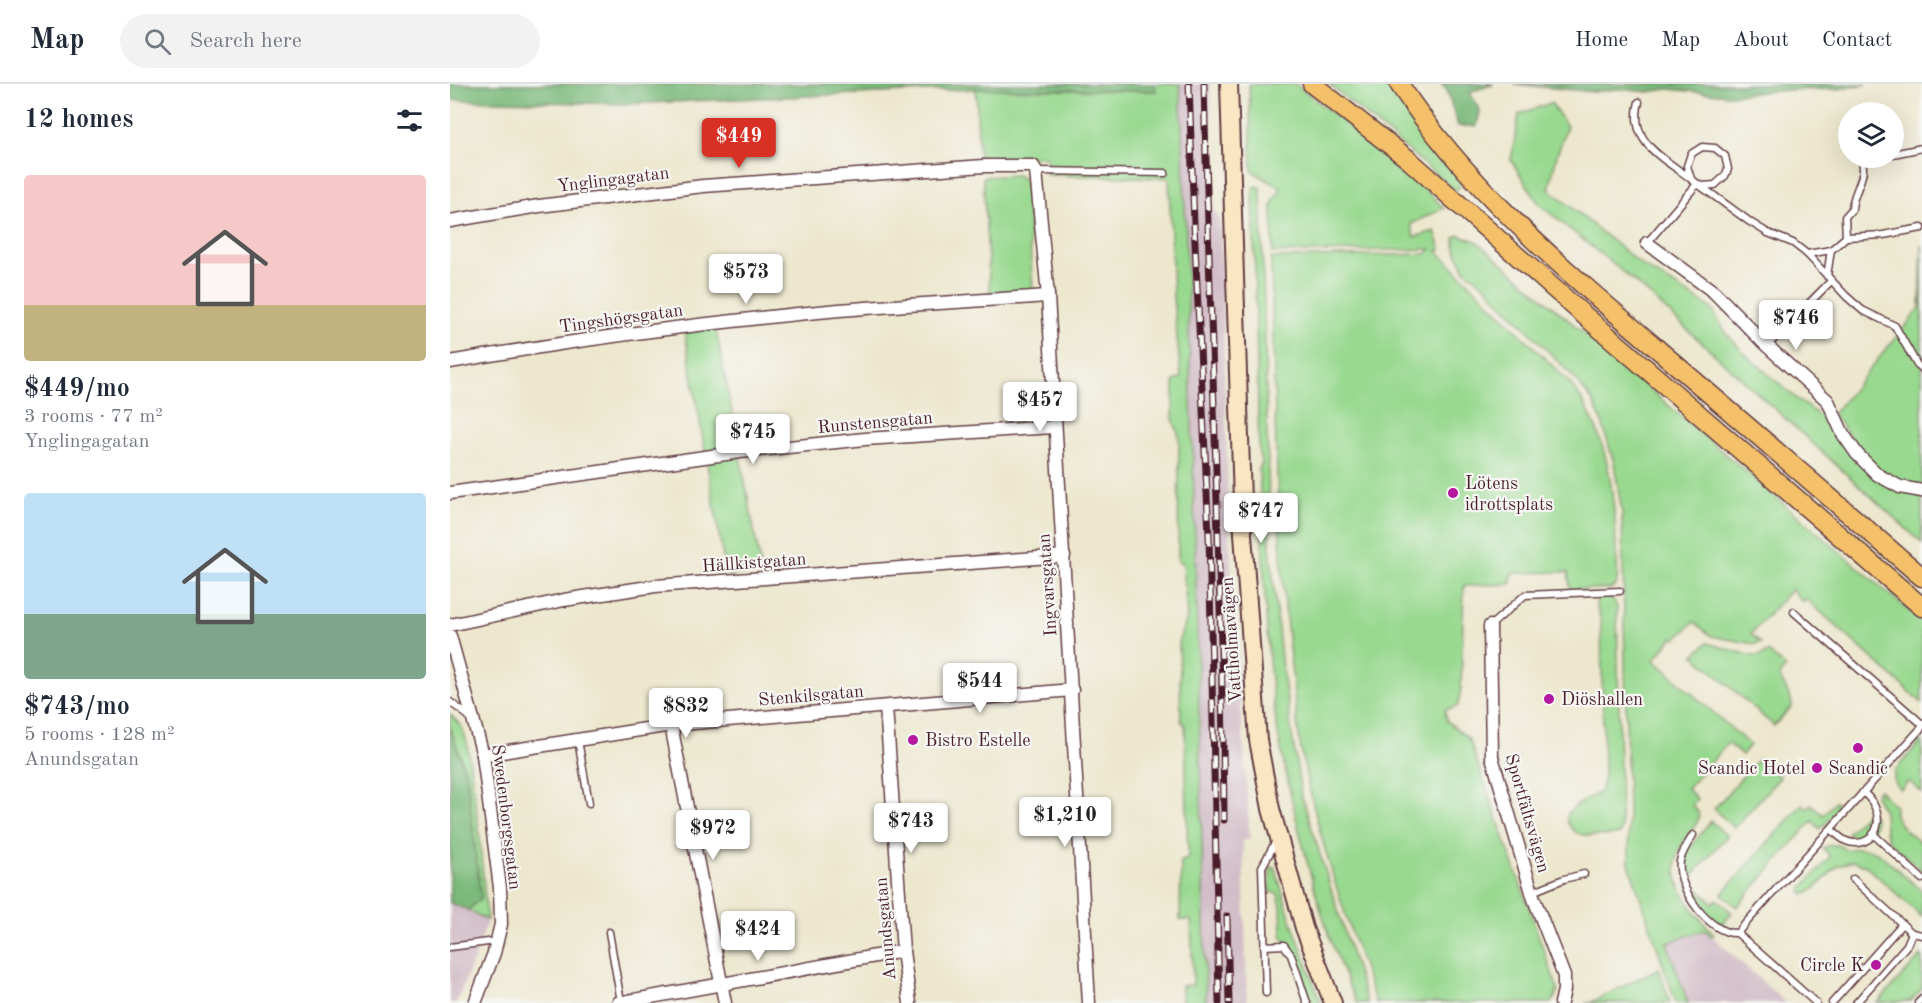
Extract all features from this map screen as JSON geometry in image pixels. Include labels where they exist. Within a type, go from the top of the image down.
[{"type":"main road","name":"Vattholmavägen","points":[[1229,84],[1243,534],[1258,740],[1278,837],[1304,928],[1332,1001]]},
{"type":"main road","points":[[1312,84],[1408,159],[1922,608]]},
{"type":"main road","points":[[1399,84],[1419,114],[1490,197],[1593,294],[1922,577]]},
{"type":"street","name":"Ynglingagatan","points":[[450,221],[538,206],[703,186],[984,166],[1034,168]]},
{"type":"street","name":"Ingvarsgatan","points":[[1034,168],[1048,296],[1089,1003]]},
{"type":"street","points":[[1647,243],[1714,292],[1767,346],[1828,401],[1843,434],[1873,471],[1882,479],[1899,487],[1922,491]]},
{"type":"street","name":"Tingshögsgatan","points":[[450,362],[526,348],[727,322],[840,310],[1048,296]]},
{"type":"street","name":"Runstensgatan","points":[[450,494],[740,452],[865,440],[1054,427]]},
{"type":"street","name":"Hällkistgatan","points":[[450,625],[564,600],[655,586],[1064,556]]},
{"type":"street","name":"Sportfältsvägen","points":[[1490,626],[1492,758],[1532,892],[1564,976],[1561,1003]]},
{"type":"street","name":"Swedenborgsgatan","points":[[450,636],[483,755],[500,888],[501,924],[475,1003]]},
{"type":"street","name":"Stenkilsgatan","points":[[483,755],[671,725],[1072,690]]},
{"type":"street","name":"Anundsgatan","points":[[886,707],[903,951],[910,1003]]},
{"type":"street","points":[[671,725],[725,1003]]},
{"type":"street","points":[[620,1003],[903,951]]},
{"type":"lane","points":[[1639,102],[1636,113],[1639,129],[1644,141],[1654,152],[1750,222],[1768,233],[1793,243],[1807,254],[1862,309],[1895,326],[1917,365],[1922,369]]},
{"type":"lane","points":[[1647,243],[1700,185],[1716,185],[1725,176],[1727,162],[1720,151],[1715,148],[1702,147],[1691,154],[1687,166],[1691,179]]},
{"type":"lane","points":[[1904,152],[1922,148]]},
{"type":"lane","name":"Ynglingagatan","points":[[1034,168],[1166,173]]},
{"type":"lane","points":[[1846,237],[1845,217],[1852,209],[1852,200],[1863,168]]},
{"type":"lane","points":[[1807,254],[1831,250],[1846,237],[1883,235],[1922,228]]},
{"type":"lane","points":[[1767,346],[1829,278],[1831,250]]},
{"type":"lane","points":[[1490,626],[1526,595],[1620,591]]},
{"type":"lane","points":[[1737,933],[1922,726],[1794,612]]},
{"type":"lane","points":[[450,702],[475,721]]},
{"type":"lane","points":[[578,740],[589,803]]},
{"type":"lane","points":[[1831,829],[1847,841],[1857,843],[1873,834],[1878,826],[1879,816],[1875,804],[1863,792]]},
{"type":"lane","points":[[1873,834],[1922,879]]},
{"type":"lane","points":[[1693,836],[1680,862],[1688,893],[1695,907],[1721,930],[1737,933],[1816,1003]]},
{"type":"lane","points":[[1266,993],[1262,867],[1278,837]]},
{"type":"lane","points":[[1532,892],[1564,879],[1584,874]]},
{"type":"lane","points":[[1853,879],[1912,933],[1922,935]]},
{"type":"lane","points":[[1832,1003],[1902,924]]},
{"type":"lane","points":[[609,932],[620,1003]]},
{"type":"lane","points":[[1856,1003],[1907,945],[1912,933]]},
{"type":"lane","points":[[450,947],[497,941]]},
{"type":"lane","points":[[1264,946],[1284,945],[1291,955],[1307,1003]]},
{"type":"lane","points":[[1918,1003],[1922,999]]},
{"type":"shaded area","points":[[1180,84],[1210,84],[1213,210],[1220,218],[1229,533],[1250,838],[1243,841],[1247,1003],[1206,1003],[1199,666]]},
{"type":"shaded area","points":[[450,903],[487,920],[479,947],[456,1003],[450,1003]]},
{"type":"shaded area","points":[[1704,929],[1786,1003],[1688,1003],[1667,943],[1702,932]]},
{"type":"green space","points":[[450,84],[1155,84],[1156,91],[976,89],[625,104],[450,100]]},
{"type":"green space","points":[[1155,84],[1180,84],[1193,459],[1206,1003],[1182,1003],[1182,986],[1193,985],[1191,920],[1180,920],[1181,861],[1188,859],[1185,725],[1181,721],[1179,640],[1187,618],[1183,563],[1178,562],[1179,436],[1173,419],[1174,381],[1181,378],[1173,297],[1169,178],[1047,175],[1047,157],[979,158],[976,89],[1155,91]]},
{"type":"green space","points":[[1249,84],[1296,84],[1424,188],[1444,208],[1411,224],[1414,237],[1435,231],[1441,249],[1437,251],[1569,382],[1582,400],[1600,440],[1614,505],[1618,568],[1616,586],[1610,589],[1570,589],[1568,572],[1512,573],[1511,584],[1464,586],[1461,688],[1458,706],[1445,710],[1447,721],[1469,739],[1558,990],[1552,1003],[1376,1003],[1344,912],[1309,787],[1297,722],[1279,513],[1271,258],[1425,254],[1431,249],[1273,253],[1272,204],[1281,188],[1252,171]]},
{"type":"green space","points":[[1329,84],[1389,84],[1416,125],[1463,180],[1456,191]]},
{"type":"green space","points":[[1441,84],[1494,84],[1470,92],[1480,111],[1477,126],[1458,126],[1447,90]]},
{"type":"green space","points":[[1513,84],[1867,84],[1839,89],[1728,95],[1668,89],[1648,92],[1618,89],[1594,92]]},
{"type":"green space","points":[[1551,103],[1567,126],[1549,189],[1643,266],[1711,308],[1727,334],[1745,354],[1820,416],[1829,413],[1849,452],[1922,494],[1922,543],[1635,282],[1539,204],[1511,160],[1519,114]]},
{"type":"green space","points":[[1015,175],[1023,179],[1026,187],[1033,290],[990,293],[983,177]]},
{"type":"green space","points":[[1257,186],[1261,188],[1270,546],[1281,660],[1301,794],[1367,1003],[1357,1003],[1323,918],[1292,801],[1275,714],[1266,622],[1259,469],[1262,464],[1259,454],[1253,188]]},
{"type":"green space","points":[[1459,235],[1476,241],[1922,622],[1922,703],[1806,599],[1802,602],[1792,589],[1751,634],[1761,643],[1754,644],[1711,636],[1694,622],[1676,639],[1673,637],[1654,660],[1750,745],[1742,755],[1728,743],[1687,789],[1697,799],[1692,805],[1698,812],[1699,818],[1681,847],[1677,859],[1678,883],[1690,905],[1714,934],[1712,936],[1704,930],[1667,943],[1688,1003],[1676,1003],[1629,864],[1622,512],[1614,463],[1601,419],[1592,400],[1576,380],[1484,285],[1465,270],[1456,251],[1454,238]]},
{"type":"green space","points":[[1922,244],[1922,491],[1882,479],[1833,414],[1920,308]]},
{"type":"green space","points":[[715,324],[762,572],[726,575],[684,328]]},
{"type":"green space","points":[[1598,597],[1609,597],[1617,607],[1621,829],[1616,835],[1596,836],[1582,835],[1571,829],[1567,818],[1574,807],[1600,792],[1604,778],[1601,620],[1596,604]]},
{"type":"green space","points":[[1707,643],[1753,656],[1760,656],[1768,652],[1786,668],[1779,675],[1792,706],[1774,726],[1694,655]]},
{"type":"green space","points":[[450,714],[462,727],[467,742],[479,831],[487,920],[468,910],[481,898],[467,777],[450,727]]},
{"type":"green space","points":[[450,727],[467,777],[481,898],[468,910],[450,903]]},
{"type":"green space","points":[[1922,740],[1922,793],[1909,781],[1901,789],[1895,781],[1895,770]]},
{"type":"green space","points":[[1759,758],[1780,777],[1734,828],[1714,809]]},
{"type":"green space","points":[[1879,790],[1895,806],[1899,822],[1922,844],[1922,871],[1888,840],[1884,811],[1875,796]]},
{"type":"green space","points":[[1835,802],[1841,808],[1820,829],[1812,821],[1737,907],[1722,894],[1802,804],[1807,808],[1811,804],[1823,815]]},
{"type":"green space","points":[[1869,810],[1875,822],[1871,832],[1860,837],[1847,833]]},
{"type":"green space","points":[[1711,821],[1727,836],[1692,876],[1683,865],[1688,850]]},
{"type":"green space","points":[[1831,845],[1848,850],[1864,849],[1880,854],[1922,891],[1922,917],[1866,866],[1853,861],[1837,866],[1817,887],[1804,895],[1801,892],[1802,888],[1830,857],[1823,848]]},
{"type":"green space","points":[[1270,867],[1275,868],[1321,1003],[1312,1003],[1292,949],[1282,937],[1281,906],[1278,894],[1270,892]]},
{"type":"green space","points":[[1687,880],[1713,903],[1717,899],[1732,913],[1722,925],[1695,900]]},
{"type":"green space","points":[[1922,955],[1922,989],[1911,1001],[1877,1003]]},
{"type":"green space","points":[[1659,968],[1670,1003],[1590,1003]]},
{"type":"railway","points":[[1189,84],[1209,535],[1219,1003]]},
{"type":"railway","points":[[1204,84],[1224,820]]},
{"type":"railway","points":[[1227,916],[1229,1003]]},
{"type":"place","name":"Lötens idrottsplats","points":[[1453,493]]},
{"type":"place","name":"Diöshallen","points":[[1549,699]]},
{"type":"place","name":"Bistro Estelle","points":[[913,740]]},
{"type":"place","name":"Scandic","points":[[1858,748]]},
{"type":"place","name":"Scandic Hotel","points":[[1817,768]]},
{"type":"place","name":"Circle K","points":[[1876,965]]}]
